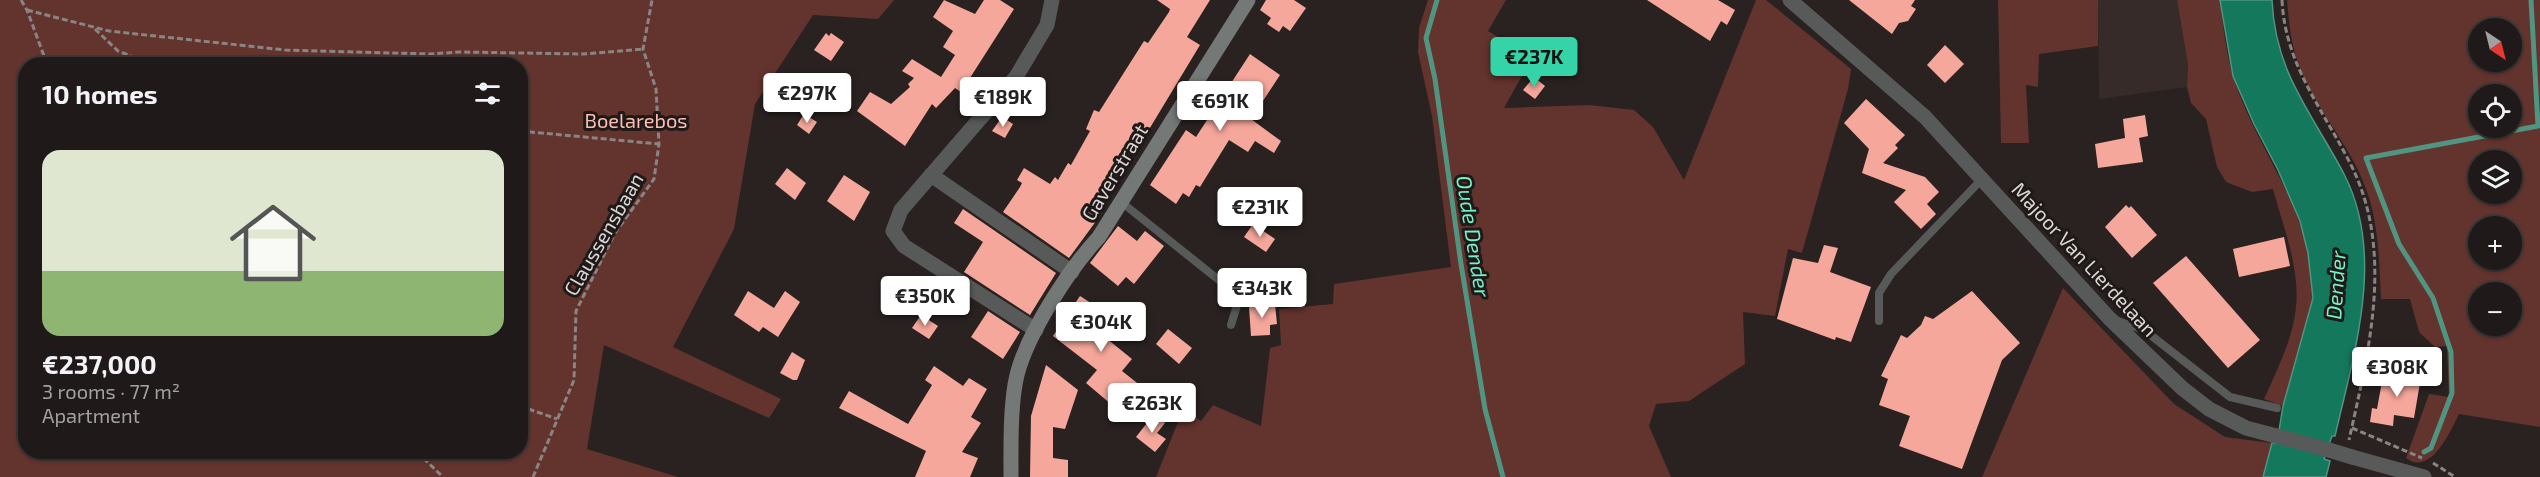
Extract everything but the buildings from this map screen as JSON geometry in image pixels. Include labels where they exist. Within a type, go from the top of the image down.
[{"type":"street","points":[[1036,330],[904,246],[893,231],[901,210],[1016,77],[1047,25],[1052,0]]},
{"type":"street","name":"Gaverstraat","points":[[1011,477],[1017,375],[1036,330],[1072,272],[1099,237],[1248,0]]},
{"type":"street","name":"Majoor Van Lierdelaan","points":[[1790,0],[1924,117],[2109,318],[2182,388],[2209,409],[2246,428],[2352,457],[2393,473],[2424,477]]},
{"type":"street","points":[[931,175],[1072,272]]},
{"type":"lane","points":[[1879,321],[1879,292],[1891,274],[1982,179]]},
{"type":"lane","points":[[1120,201],[1230,289],[1238,302],[1231,325]]},
{"type":"lane","points":[[2109,318],[2144,330],[2230,397],[2277,408]]},
{"type":"path","points":[[21,0],[44,57]]},
{"type":"path","name":"Claussensbaan","points":[[533,477],[574,380],[576,310],[615,233],[654,179],[660,144],[656,89],[643,49],[652,0]]},
{"type":"path","points":[[2282,0],[2287,35],[2295,63],[2309,93],[2351,164],[2373,230],[2375,268],[2373,310],[2352,428],[2375,440],[2443,467],[2455,477]]},
{"type":"path","points":[[27,10],[94,28],[285,50],[430,54],[459,52],[583,54],[643,49]]},
{"type":"path","points":[[94,28],[118,51],[134,57]]},
{"type":"path","points":[[528,132],[660,144]]},
{"type":"path","points":[[528,409],[556,419]]},
{"type":"path","points":[[424,459],[443,477]]},
{"type":"shaded area","points":[[2098,0],[2177,0],[2188,65],[2187,87],[2099,99]]},
{"type":"green space","name":"Boelarebos","points":[[0,0],[894,0],[878,19],[813,15],[755,104],[734,229],[673,347],[781,399],[769,418],[604,345],[587,449],[678,477],[0,477]]},
{"type":"green space","points":[[1428,0],[1506,0],[1488,31],[1532,58],[1504,108],[1589,105],[1634,110],[1653,127],[1684,180],[1756,0],[1766,0],[1851,69],[1848,89],[1802,253],[1788,249],[1775,316],[1743,312],[1745,364],[1689,401],[1656,404],[1649,426],[1671,477],[1156,477],[1180,417],[1186,412],[1201,421],[1213,405],[1261,426],[1270,348],[1281,345],[1279,309],[1333,304],[1334,284],[1451,267],[1432,116],[1418,52],[1419,28]]},
{"type":"green space","points":[[1998,0],[2098,0],[2098,46],[2039,54],[2038,87],[2026,85],[2029,143],[2001,143]]},
{"type":"green space","points":[[2177,0],[2220,0],[2233,76],[2243,104],[2282,182],[2304,236],[2311,265],[2312,309],[2306,337],[2283,406],[2264,399],[2292,331],[2297,292],[2290,247],[2273,189],[2252,192],[2226,182],[2217,167],[2206,119],[2191,103],[2187,87],[2188,65]]},
{"type":"green space","points":[[2287,0],[2540,0],[2540,427],[2459,414],[2445,440],[2432,457],[2415,462],[2406,458],[2429,394],[2449,397],[2447,346],[2435,347],[2419,332],[2410,299],[2381,299],[2378,243],[2374,215],[2366,189],[2352,158],[2307,84],[2292,43]]},
{"type":"green space","points":[[2063,288],[2174,404],[2225,437],[2272,443],[2263,477],[1982,477]]},
{"type":"water","name":"Dender","points":[[2220,0],[2272,0],[2280,49],[2288,71],[2297,92],[2344,174],[2356,205],[2363,237],[2365,271],[2362,304],[2357,338],[2335,436],[2332,436],[2324,459],[2330,461],[2326,477],[2263,477],[2272,443],[2277,443],[2283,406],[2313,298],[2308,253],[2300,221],[2233,76]]},
{"type":"waterway","name":"Oude Dender","points":[[1437,0],[1426,38],[1435,79],[1461,264],[1485,409],[1503,477]]},
{"type":"waterway","points":[[2424,452],[2431,448],[2452,393],[2451,352],[2433,298],[2399,244],[2366,158],[2538,126],[2531,0]]}]
